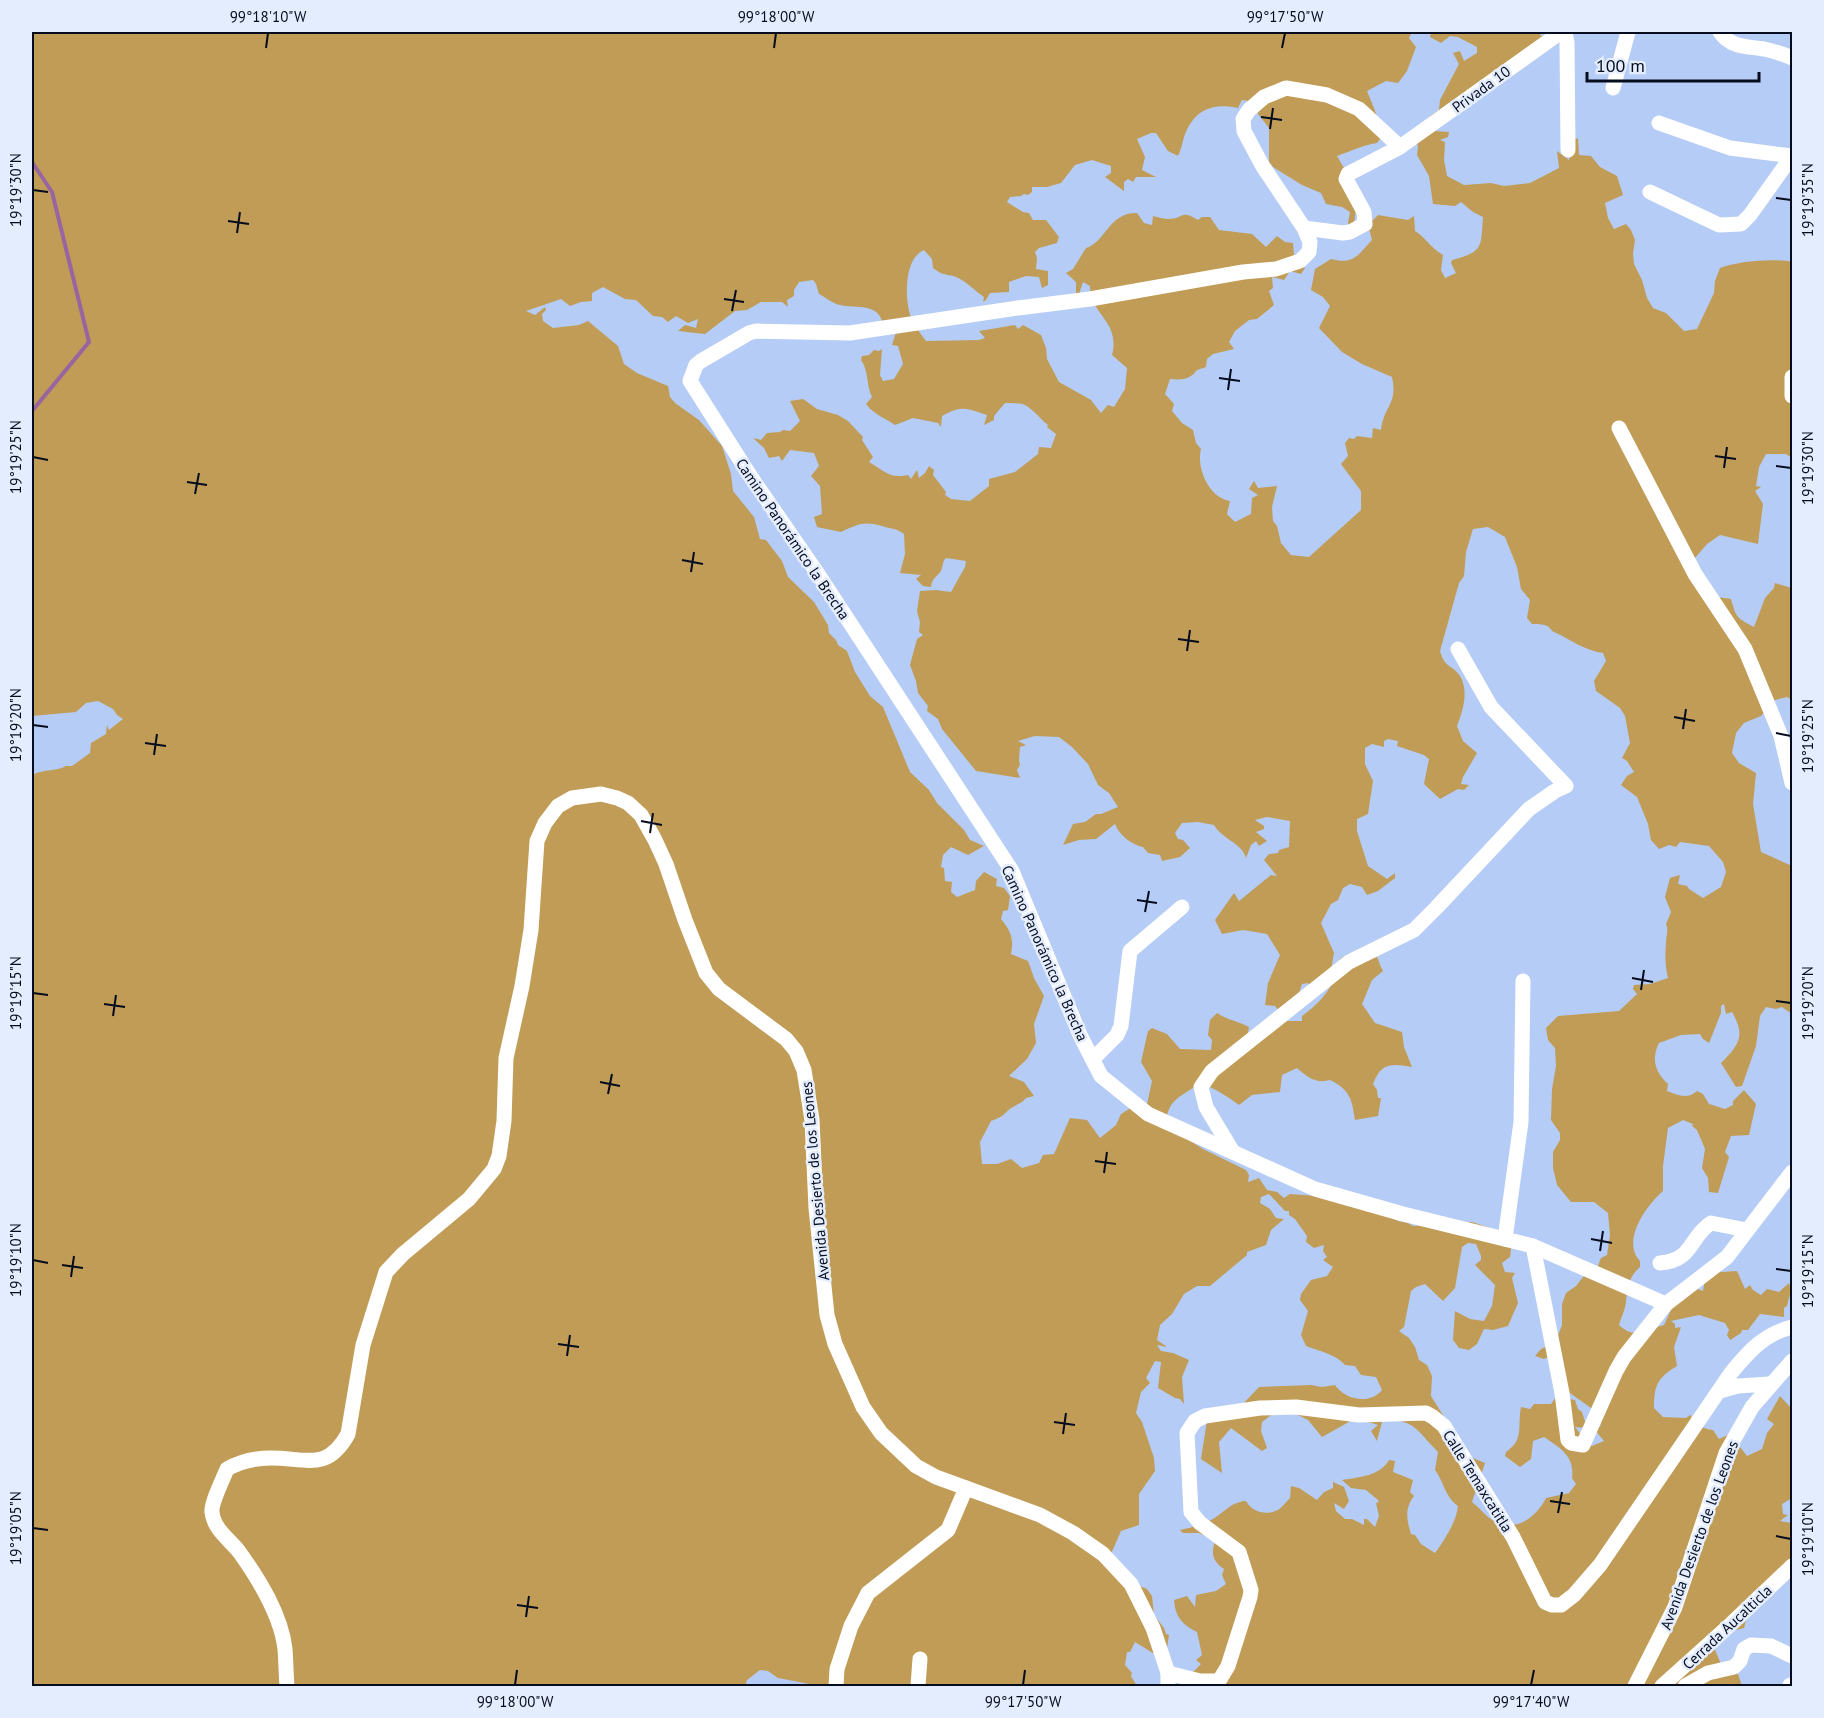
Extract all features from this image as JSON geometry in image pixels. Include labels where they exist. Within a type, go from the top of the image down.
[{"type":"street","name":"Privada 10","points":[[1304,228],[1344,233],[1365,224],[1364,212],[1346,177],[1351,172],[1400,147],[1563,32],[1567,43],[1568,150]]},
{"type":"street","points":[[1614,88],[1628,32]]},
{"type":"street","points":[[1720,32],[1732,44],[1776,52],[1792,58]]},
{"type":"street","points":[[1304,228],[1262,165],[1244,130],[1243,119],[1249,110],[1264,97],[1286,88],[1327,95],[1359,109],[1400,147]]},
{"type":"street","points":[[1650,192],[1719,225],[1741,224],[1792,156],[1730,148],[1659,123]]},
{"type":"street","name":"Camino Panorámico la Brecha","points":[[1304,228],[1310,242],[1309,252],[1300,261],[1276,269],[1243,272],[1090,299],[850,333],[756,331],[748,333],[701,361],[696,365],[690,381],[1012,872],[1067,1004],[1101,1076],[1148,1114],[1315,1189],[1403,1214],[1533,1246],[1666,1304]]},
{"type":"street","points":[[1792,377],[1792,396]]},
{"type":"street","points":[[1619,428],[1695,573],[1745,649],[1787,736],[1792,783]]},
{"type":"street","points":[[1233,1152],[1206,1107],[1201,1087],[1212,1071],[1349,962],[1414,930],[1528,809],[1566,786],[1491,707],[1458,649]]},
{"type":"street","name":"Avenida Desierto de los Leones","points":[[287,1686],[285,1648],[281,1628],[271,1603],[240,1552],[219,1531],[212,1511],[220,1486],[227,1469],[243,1460],[271,1458],[308,1462],[324,1458],[334,1453],[342,1445],[348,1434],[363,1345],[386,1272],[403,1254],[469,1199],[494,1169],[502,1145],[506,1058],[522,986],[531,930],[537,841],[544,824],[558,806],[572,798],[601,794],[623,801],[641,815],[666,864],[706,973],[719,989],[786,1039],[796,1051],[804,1070],[812,1120],[816,1208],[827,1316],[835,1344],[863,1407],[881,1433],[916,1466],[936,1477],[1040,1515],[1073,1533],[1103,1554],[1131,1584],[1153,1628],[1168,1680]]},
{"type":"street","points":[[1093,1059],[1116,1035],[1121,1026],[1130,951],[1182,907]]},
{"type":"street","points":[[1505,1239],[1521,1122],[1523,981]]},
{"type":"street","points":[[1533,1246],[1562,1393],[1568,1440],[1581,1445],[1584,1443],[1624,1357],[1666,1304],[1727,1257],[1792,1172]]},
{"type":"street","points":[[1660,1263],[1670,1262],[1689,1251],[1705,1227],[1711,1223],[1747,1230]]},
{"type":"street","name":"Calle Temaxcatitla","points":[[1168,1680],[1220,1681],[1228,1666],[1251,1590],[1239,1552],[1200,1524],[1191,1512],[1187,1441],[1190,1427],[1195,1421],[1205,1416],[1260,1408],[1296,1407],[1359,1415],[1426,1413],[1444,1426],[1513,1537],[1545,1602],[1561,1605],[1574,1595],[1600,1565],[1750,1349],[1792,1327]]},
{"type":"street","name":"Avenida Desierto de los Leones","points":[[1635,1686],[1675,1608],[1726,1453],[1743,1421],[1770,1384],[1792,1361]]},
{"type":"street","points":[[1720,1391],[1738,1386],[1770,1384]]},
{"type":"street","points":[[836,1686],[837,1669],[851,1626],[868,1593],[948,1530],[966,1488]]},
{"type":"street","name":"Cerrada Aucalticla","points":[[1662,1686],[1792,1566]]},
{"type":"street","points":[[1685,1686],[1708,1673],[1734,1667],[1740,1661],[1744,1649],[1751,1645],[1771,1646],[1792,1656]]},
{"type":"street","points":[[918,1686],[920,1659]]},
{"type":"shaded area","points":[[32,32],[1412,32],[1409,38],[1416,47],[1407,71],[1398,83],[1386,81],[1367,91],[1383,135],[1377,143],[1337,156],[1344,168],[1356,209],[1353,230],[1348,223],[1350,212],[1342,207],[1326,204],[1321,193],[1302,185],[1273,167],[1269,162],[1269,128],[1258,114],[1255,102],[1242,100],[1238,108],[1219,106],[1204,110],[1198,115],[1188,128],[1178,156],[1168,151],[1156,133],[1137,139],[1145,157],[1142,170],[1156,177],[1136,177],[1133,182],[1128,179],[1124,182],[1124,191],[1105,177],[1111,173],[1111,166],[1092,160],[1075,165],[1061,183],[1047,187],[1032,187],[1032,192],[1028,195],[1010,197],[1007,202],[1029,213],[1033,220],[1046,220],[1059,237],[1057,243],[1039,248],[1035,252],[1036,269],[1048,271],[1048,285],[1042,288],[1039,277],[1026,276],[1009,282],[1009,292],[990,293],[983,302],[984,297],[963,281],[933,268],[932,259],[924,250],[913,260],[910,268],[907,286],[909,311],[926,341],[979,340],[985,338],[979,331],[1015,325],[1018,329],[1023,325],[1041,335],[1047,359],[1059,382],[1091,400],[1101,413],[1108,405],[1114,407],[1125,389],[1127,368],[1112,355],[1114,343],[1112,334],[1094,304],[1090,286],[1083,282],[1076,296],[1076,282],[1066,273],[1073,269],[1086,248],[1093,245],[1114,222],[1120,217],[1137,213],[1144,223],[1152,225],[1153,216],[1174,219],[1185,215],[1198,220],[1202,217],[1210,217],[1219,230],[1252,234],[1266,247],[1277,236],[1285,242],[1293,243],[1294,255],[1305,268],[1301,274],[1290,271],[1284,280],[1272,277],[1273,288],[1269,291],[1274,305],[1257,319],[1249,320],[1235,331],[1229,342],[1234,349],[1213,354],[1207,359],[1206,367],[1197,370],[1188,378],[1170,379],[1165,394],[1174,404],[1172,411],[1182,423],[1193,430],[1196,443],[1201,449],[1202,473],[1210,488],[1223,499],[1230,501],[1227,514],[1235,522],[1251,514],[1252,498],[1258,495],[1249,489],[1254,481],[1258,488],[1277,486],[1272,507],[1273,521],[1277,526],[1281,543],[1291,555],[1309,557],[1361,510],[1361,491],[1341,464],[1348,456],[1345,443],[1349,438],[1354,439],[1357,436],[1372,438],[1373,428],[1381,430],[1393,394],[1392,377],[1342,352],[1319,328],[1330,306],[1323,297],[1311,290],[1315,269],[1331,259],[1345,261],[1359,254],[1372,240],[1368,225],[1378,215],[1408,220],[1414,216],[1415,231],[1443,255],[1441,270],[1445,278],[1456,273],[1451,263],[1452,260],[1475,251],[1482,236],[1483,217],[1461,202],[1455,206],[1433,204],[1429,176],[1417,155],[1418,146],[1414,136],[1435,131],[1449,132],[1448,137],[1440,140],[1445,142],[1444,160],[1447,176],[1464,185],[1491,183],[1504,186],[1530,183],[1559,168],[1557,151],[1569,160],[1572,150],[1569,142],[1578,138],[1579,155],[1591,156],[1600,167],[1617,176],[1623,195],[1605,203],[1608,218],[1614,229],[1626,224],[1631,230],[1635,240],[1634,264],[1647,298],[1653,308],[1666,313],[1684,331],[1697,329],[1714,293],[1715,281],[1720,268],[1756,261],[1792,262],[1792,458],[1786,454],[1766,454],[1759,467],[1756,486],[1761,487],[1755,491],[1763,504],[1758,544],[1720,535],[1707,544],[1694,559],[1717,597],[1731,599],[1738,617],[1754,627],[1765,598],[1774,588],[1775,583],[1792,588],[1792,700],[1787,697],[1775,700],[1761,716],[1744,723],[1736,733],[1732,753],[1739,763],[1756,773],[1753,804],[1761,852],[1792,866],[1792,1014],[1782,1007],[1776,1009],[1766,1007],[1760,1016],[1756,1046],[1742,1086],[1736,1087],[1721,1063],[1736,1045],[1739,1034],[1739,1028],[1732,1012],[1726,1014],[1724,1004],[1721,1006],[1721,1013],[1709,1043],[1700,1034],[1681,1035],[1659,1043],[1655,1060],[1657,1070],[1668,1084],[1667,1091],[1686,1096],[1697,1091],[1703,1094],[1709,1104],[1725,1109],[1733,1105],[1733,1101],[1744,1090],[1756,1104],[1749,1135],[1731,1136],[1725,1152],[1729,1157],[1718,1193],[1709,1192],[1708,1178],[1702,1168],[1705,1149],[1693,1124],[1683,1120],[1668,1128],[1663,1166],[1663,1191],[1643,1214],[1634,1234],[1633,1244],[1640,1267],[1629,1283],[1619,1325],[1635,1333],[1664,1325],[1672,1308],[1692,1287],[1703,1291],[1702,1278],[1715,1270],[1737,1271],[1745,1289],[1750,1285],[1761,1295],[1767,1289],[1779,1292],[1789,1283],[1791,1290],[1787,1306],[1784,1308],[1784,1317],[1760,1314],[1748,1330],[1742,1330],[1730,1340],[1727,1335],[1729,1330],[1725,1323],[1699,1315],[1671,1321],[1675,1324],[1675,1328],[1681,1327],[1674,1347],[1677,1366],[1661,1379],[1655,1394],[1654,1408],[1663,1417],[1686,1418],[1690,1415],[1702,1427],[1713,1430],[1719,1439],[1730,1434],[1747,1456],[1762,1449],[1767,1433],[1774,1424],[1767,1419],[1780,1396],[1792,1409],[1792,1498],[1782,1504],[1783,1514],[1788,1515],[1780,1521],[1792,1523],[1792,1571],[1753,1592],[1744,1628],[1727,1632],[1713,1645],[1723,1669],[1738,1674],[1742,1686],[1184,1686],[1186,1679],[1201,1664],[1196,1660],[1202,1655],[1197,1632],[1180,1619],[1174,1600],[1187,1596],[1195,1607],[1196,1595],[1216,1591],[1226,1584],[1222,1575],[1224,1569],[1217,1563],[1214,1556],[1215,1541],[1199,1533],[1183,1533],[1180,1530],[1209,1521],[1240,1502],[1246,1501],[1260,1512],[1269,1513],[1278,1510],[1290,1498],[1291,1486],[1299,1488],[1317,1500],[1324,1492],[1333,1488],[1333,1482],[1344,1487],[1349,1501],[1344,1509],[1334,1503],[1336,1511],[1345,1519],[1352,1519],[1364,1525],[1364,1519],[1367,1519],[1375,1527],[1379,1516],[1376,1503],[1379,1502],[1378,1500],[1366,1490],[1351,1488],[1342,1480],[1375,1473],[1389,1460],[1395,1461],[1393,1472],[1413,1480],[1410,1492],[1414,1496],[1409,1505],[1408,1524],[1411,1534],[1415,1535],[1421,1544],[1435,1553],[1457,1512],[1458,1506],[1447,1494],[1435,1470],[1438,1452],[1410,1424],[1394,1420],[1383,1418],[1377,1441],[1371,1431],[1378,1425],[1356,1418],[1322,1437],[1308,1420],[1282,1407],[1262,1422],[1261,1431],[1267,1448],[1262,1451],[1231,1428],[1219,1442],[1222,1473],[1201,1459],[1208,1414],[1241,1406],[1259,1387],[1335,1385],[1345,1394],[1358,1399],[1371,1398],[1382,1390],[1376,1377],[1361,1375],[1355,1366],[1345,1365],[1332,1355],[1306,1346],[1301,1335],[1308,1311],[1300,1300],[1301,1294],[1311,1280],[1327,1276],[1333,1267],[1323,1260],[1327,1257],[1323,1251],[1324,1245],[1314,1248],[1306,1242],[1307,1236],[1295,1219],[1289,1215],[1289,1211],[1285,1211],[1269,1194],[1261,1197],[1260,1203],[1270,1209],[1276,1218],[1284,1219],[1271,1230],[1266,1245],[1247,1252],[1247,1255],[1210,1286],[1197,1286],[1184,1294],[1172,1314],[1160,1325],[1157,1340],[1167,1347],[1157,1345],[1161,1351],[1189,1360],[1182,1377],[1184,1404],[1180,1399],[1158,1388],[1161,1362],[1155,1361],[1146,1378],[1150,1383],[1141,1392],[1136,1413],[1142,1422],[1154,1458],[1155,1471],[1139,1494],[1139,1525],[1121,1531],[1111,1554],[1127,1581],[1147,1589],[1152,1596],[1154,1615],[1169,1635],[1167,1648],[1156,1655],[1135,1642],[1130,1652],[1127,1652],[1125,1665],[1132,1673],[1131,1676],[1137,1686],[820,1686],[778,1678],[768,1671],[760,1670],[747,1680],[745,1686],[32,1686],[32,775],[72,766],[90,753],[91,743],[106,734],[107,725],[109,730],[123,719],[113,709],[98,701],[86,703],[76,712],[32,716]],"holes":[[[813,280],[819,294],[832,302],[872,309],[877,312],[883,324],[897,329],[892,345],[898,346],[903,364],[894,379],[883,381],[880,375],[882,349],[862,356],[861,360],[872,397],[866,404],[876,413],[895,425],[913,418],[938,423],[941,427],[942,416],[954,410],[964,409],[987,415],[984,425],[994,420],[994,416],[1005,403],[1020,404],[1031,409],[1056,434],[1051,448],[1039,447],[1038,454],[1015,472],[989,479],[989,486],[970,501],[951,499],[945,495],[946,492],[933,475],[934,470],[929,466],[919,478],[917,470],[911,479],[908,475],[896,476],[883,471],[869,462],[873,457],[862,440],[863,437],[848,421],[838,415],[817,409],[803,399],[790,401],[800,421],[790,431],[767,433],[761,440],[753,438],[764,448],[769,458],[779,456],[782,461],[790,450],[814,453],[819,466],[811,476],[820,486],[822,514],[814,517],[817,527],[841,532],[857,525],[870,524],[901,532],[904,534],[905,554],[900,573],[921,575],[916,579],[923,586],[931,587],[946,558],[966,561],[951,592],[920,591],[917,611],[920,622],[919,632],[923,635],[917,639],[910,665],[918,693],[928,706],[927,711],[938,719],[942,729],[976,771],[1020,778],[1017,770],[1020,765],[1020,747],[1026,745],[1018,741],[1035,736],[1059,737],[1072,747],[1088,764],[1098,785],[1109,793],[1118,807],[1096,814],[1085,822],[1073,824],[1063,845],[1079,840],[1096,839],[1115,824],[1126,839],[1143,847],[1148,853],[1160,855],[1162,861],[1180,857],[1190,848],[1183,840],[1178,839],[1175,833],[1182,823],[1198,822],[1214,825],[1240,848],[1246,858],[1251,845],[1256,841],[1259,846],[1267,841],[1256,832],[1264,829],[1264,826],[1255,820],[1267,817],[1290,821],[1289,847],[1279,850],[1278,853],[1269,854],[1264,860],[1277,876],[1271,875],[1239,901],[1234,893],[1215,920],[1222,934],[1243,930],[1267,934],[1280,955],[1268,983],[1265,1005],[1275,1006],[1280,1012],[1297,999],[1302,984],[1308,983],[1314,992],[1330,975],[1334,953],[1321,923],[1331,904],[1338,900],[1343,888],[1350,884],[1362,887],[1367,895],[1378,891],[1395,878],[1395,873],[1387,879],[1368,866],[1357,831],[1357,819],[1368,814],[1373,781],[1365,764],[1365,748],[1372,744],[1384,747],[1384,741],[1388,739],[1398,741],[1397,746],[1424,755],[1429,759],[1424,784],[1440,799],[1458,789],[1464,790],[1469,785],[1461,784],[1477,753],[1463,741],[1457,726],[1465,694],[1463,682],[1457,672],[1446,664],[1440,651],[1459,583],[1464,576],[1466,552],[1473,529],[1488,527],[1505,537],[1517,567],[1521,589],[1530,600],[1527,618],[1532,624],[1547,626],[1584,647],[1603,653],[1606,661],[1594,681],[1596,691],[1620,708],[1625,716],[1630,743],[1622,758],[1627,761],[1634,772],[1627,776],[1621,785],[1637,797],[1648,824],[1651,840],[1659,849],[1669,845],[1676,847],[1680,842],[1709,846],[1723,862],[1726,872],[1721,887],[1703,898],[1687,886],[1678,884],[1680,875],[1670,878],[1665,897],[1671,912],[1666,924],[1668,978],[1650,984],[1634,985],[1633,989],[1637,994],[1619,1011],[1558,1016],[1546,1028],[1548,1040],[1555,1048],[1556,1066],[1552,1089],[1551,1120],[1560,1133],[1560,1140],[1553,1152],[1553,1168],[1557,1185],[1571,1202],[1594,1202],[1608,1213],[1610,1235],[1607,1255],[1601,1258],[1598,1266],[1587,1272],[1576,1286],[1566,1293],[1562,1304],[1562,1325],[1555,1343],[1541,1349],[1535,1356],[1544,1359],[1556,1353],[1567,1391],[1591,1408],[1592,1416],[1601,1425],[1595,1430],[1604,1441],[1592,1446],[1575,1427],[1587,1428],[1575,1400],[1556,1397],[1551,1404],[1534,1404],[1530,1409],[1521,1407],[1518,1437],[1505,1456],[1520,1467],[1531,1459],[1533,1441],[1544,1437],[1569,1458],[1572,1478],[1576,1484],[1569,1493],[1546,1498],[1537,1511],[1525,1521],[1518,1524],[1502,1524],[1491,1519],[1472,1502],[1485,1463],[1461,1453],[1446,1420],[1431,1396],[1432,1376],[1427,1365],[1419,1360],[1409,1338],[1399,1331],[1404,1327],[1411,1291],[1416,1287],[1425,1284],[1443,1301],[1455,1288],[1462,1247],[1468,1243],[1476,1244],[1481,1260],[1475,1265],[1495,1285],[1492,1306],[1484,1321],[1470,1319],[1455,1311],[1453,1340],[1459,1348],[1469,1350],[1477,1344],[1484,1329],[1493,1330],[1508,1326],[1518,1303],[1512,1278],[1515,1273],[1505,1272],[1502,1263],[1510,1257],[1512,1242],[1521,1239],[1511,1231],[1506,1233],[1472,1222],[1413,1226],[1377,1210],[1330,1197],[1290,1194],[1284,1198],[1277,1192],[1267,1190],[1259,1178],[1248,1182],[1249,1175],[1246,1170],[1203,1149],[1165,1125],[1169,1109],[1176,1099],[1200,1083],[1220,1092],[1239,1105],[1252,1095],[1280,1092],[1282,1075],[1297,1068],[1312,1079],[1330,1080],[1342,1088],[1349,1096],[1355,1120],[1378,1116],[1381,1098],[1378,1098],[1373,1084],[1379,1072],[1392,1065],[1412,1067],[1404,1047],[1402,1032],[1375,1023],[1362,1004],[1372,980],[1383,971],[1374,953],[1359,950],[1340,959],[1332,984],[1316,1005],[1302,1016],[1302,1021],[1282,1021],[1247,1038],[1249,1027],[1217,1013],[1210,1020],[1208,1035],[1212,1040],[1211,1050],[1180,1049],[1167,1034],[1152,1028],[1148,1031],[1141,1062],[1152,1081],[1147,1104],[1129,1104],[1129,1109],[1121,1114],[1116,1125],[1100,1138],[1087,1120],[1070,1118],[1054,1154],[1043,1155],[1039,1163],[1022,1168],[1011,1159],[997,1164],[982,1164],[980,1142],[991,1121],[1002,1116],[1026,1098],[1034,1096],[1024,1082],[1009,1076],[1027,1059],[1036,1043],[1034,1024],[1044,996],[1028,961],[1011,954],[1011,935],[1001,919],[1003,911],[1008,910],[1010,896],[1004,888],[996,886],[997,879],[984,872],[976,881],[975,890],[957,897],[951,892],[952,882],[945,881],[944,868],[941,867],[943,855],[951,847],[968,855],[984,846],[970,840],[964,830],[937,803],[929,790],[910,772],[883,707],[870,696],[855,672],[847,651],[838,645],[829,633],[828,625],[814,602],[788,577],[782,561],[766,540],[760,539],[754,517],[733,491],[731,474],[722,446],[699,420],[675,403],[670,397],[668,386],[637,373],[624,364],[618,346],[588,321],[579,325],[553,328],[543,321],[542,314],[546,310],[545,307],[535,315],[526,311],[561,299],[570,306],[592,301],[592,293],[603,287],[625,299],[636,300],[653,316],[662,317],[668,322],[676,316],[688,323],[698,319],[696,328],[685,325],[678,331],[705,334],[735,311],[747,310],[761,302],[782,302],[788,307],[787,300],[794,296],[794,290],[799,282]]]},
{"type":"shaded area","points":[[1431,32],[1538,32],[1546,41],[1438,123],[1430,116],[1439,110],[1440,100],[1459,64],[1453,53],[1460,51],[1464,61],[1477,53],[1477,47],[1458,37],[1450,36],[1441,43],[1430,37]]},
{"type":"waterway","points":[[32,162],[52,192],[89,342],[32,411]]}]
